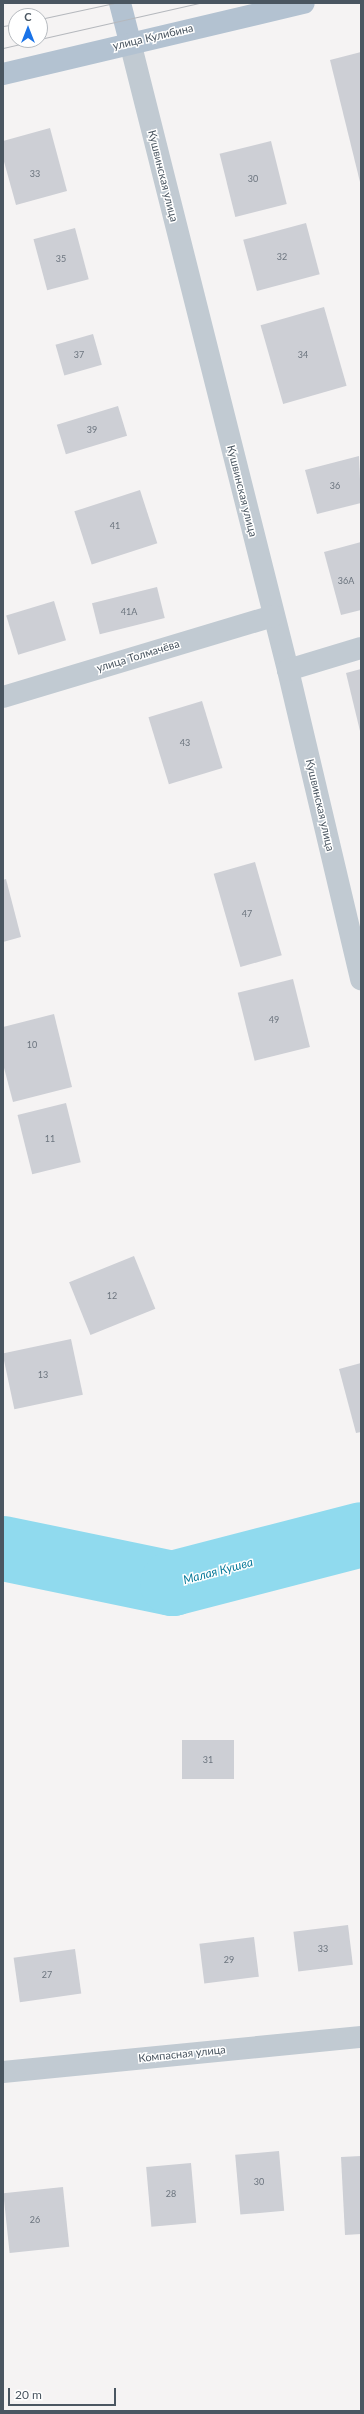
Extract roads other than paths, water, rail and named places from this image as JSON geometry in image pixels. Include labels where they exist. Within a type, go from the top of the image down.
[{"type":"main road","name":"Кушвинская улица","points":[[120,3],[130,42]]},
{"type":"main road","name":"улица Кулибина","points":[[3,74],[130,42],[304,3]]},
{"type":"street","name":"Кушвинская улица","points":[[130,42],[273,616],[288,670],[361,979]]},
{"type":"street","name":"улица Толмачёва","points":[[3,697],[273,616]]},
{"type":"street","points":[[288,670],[361,648]]},
{"type":"street","name":"Компасная улица","points":[[3,2072],[361,2037]]},
{"type":"waterway","name":"Малая Кушва","points":[[3,1548],[172,1583],[361,1534]]},
{"type":"tram line","points":[[48,17],[114,3]]},
{"type":"tram line","points":[[48,37],[199,3]]},
{"type":"tram line","points":[[3,26],[8,25]]},
{"type":"tram line","points":[[3,48],[8,47]]}]
